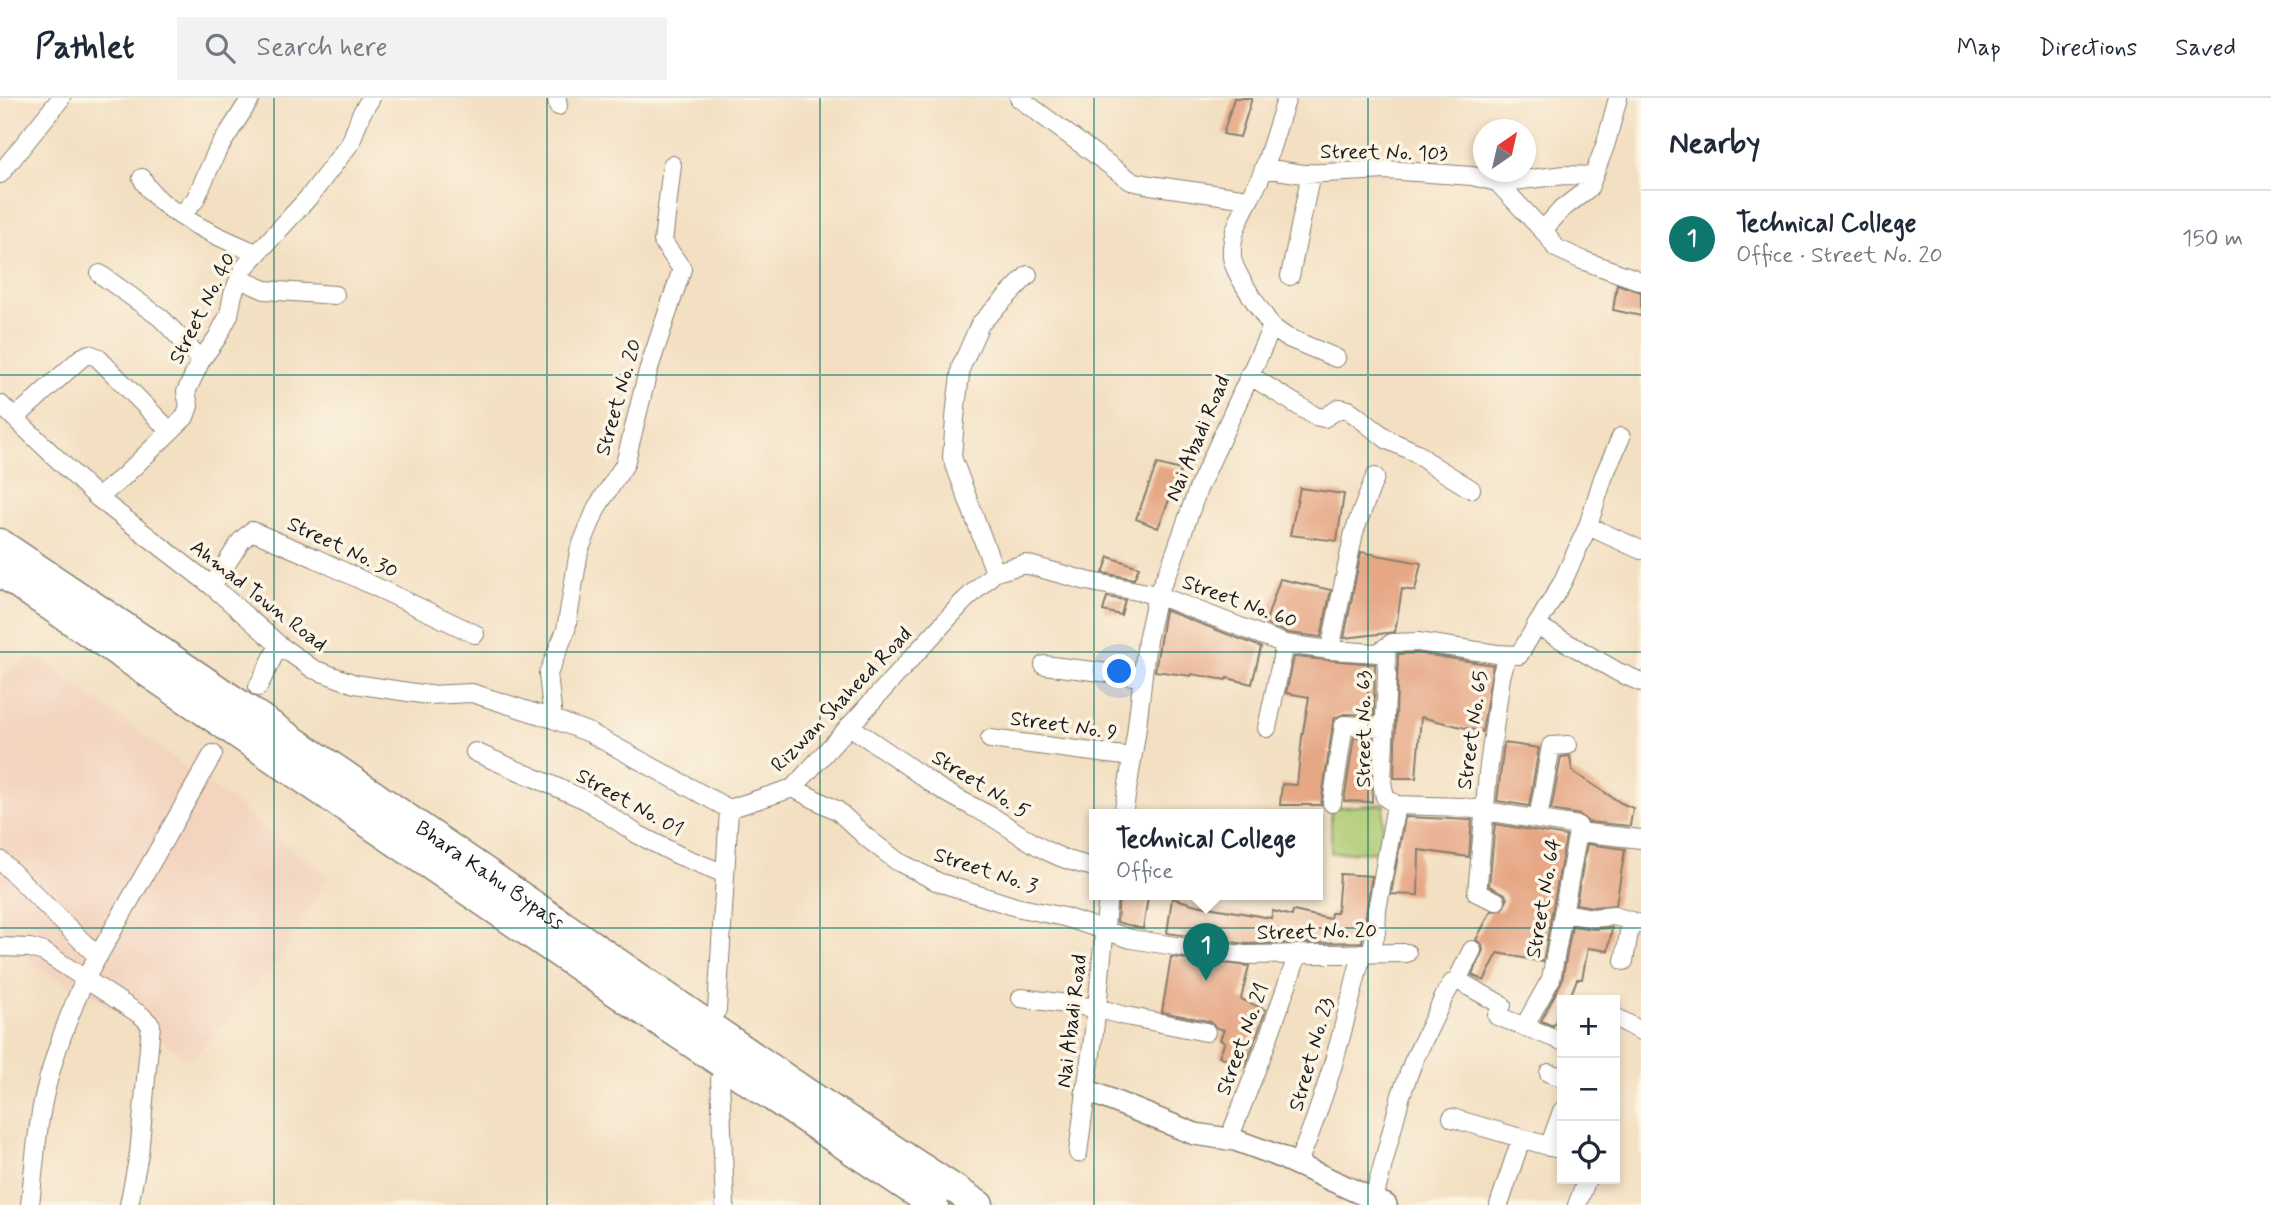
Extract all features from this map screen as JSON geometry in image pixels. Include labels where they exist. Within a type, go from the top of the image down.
[{"type":"highway","name":"Bhara Kahu Bypass","points":[[0,543],[342,773],[807,1093],[979,1205]]},
{"type":"highway","name":"Bhara Kahu Bypass","points":[[0,572],[648,1014],[934,1205]]},
{"type":"street","points":[[0,174],[61,98]]},
{"type":"street","points":[[181,215],[195,200],[217,150],[251,98]]},
{"type":"street","name":"Street No. 40","points":[[98,498],[185,417],[189,406],[186,392],[201,360],[229,315],[233,294],[244,268],[309,197],[352,142],[358,121],[370,98]]},
{"type":"street","points":[[1019,98],[1130,181],[1248,199]]},
{"type":"street","points":[[1286,98],[1264,169],[1235,231],[1231,258],[1272,327],[1286,337],[1336,358]]},
{"type":"street","points":[[1543,230],[1562,209],[1589,188],[1606,143],[1618,98]]},
{"type":"street","name":"Street No. 20","points":[[552,719],[548,674],[566,629],[579,551],[597,507],[625,464],[648,371],[682,269],[663,243],[672,165]]},
{"type":"street","name":"Street No. 103","points":[[1264,169],[1311,173],[1387,170],[1472,176],[1497,182],[1543,230],[1556,248],[1641,281]]},
{"type":"street","points":[[1290,276],[1311,173]]},
{"type":"street","points":[[1536,179],[1594,176]]},
{"type":"street","points":[[142,178],[146,186],[162,201],[197,226],[256,253]]},
{"type":"street","points":[[100,274],[161,317],[201,360]]},
{"type":"street","points":[[1028,275],[980,324],[961,367],[956,407],[953,457],[995,572],[1025,564],[1087,581],[1157,595]]},
{"type":"street","points":[[240,279],[265,290],[335,295]]},
{"type":"street","name":"Nai Abadi Road","points":[[1124,809],[1147,640],[1157,595],[1171,565],[1198,489],[1272,327]]},
{"type":"street","points":[[15,418],[81,358],[89,354],[97,357],[170,431]]},
{"type":"street","points":[[1249,376],[1315,416],[1324,418],[1340,408],[1349,410],[1388,440],[1415,452],[1471,489]]},
{"type":"street","name":"Ahmad Town Road","points":[[0,404],[98,498],[212,586],[279,645],[313,669],[355,684],[428,695],[472,693],[552,719],[590,733],[729,809]]},
{"type":"street","points":[[1507,655],[1519,655],[1562,583],[1588,526],[1603,478],[1621,437]]},
{"type":"street","points":[[1330,650],[1354,532],[1375,477]]},
{"type":"street","points":[[1588,526],[1641,550]]},
{"type":"street","name":"Street No. 30","points":[[212,586],[242,541],[252,531],[475,634]]},
{"type":"street","name":"Rizwan Shaheed Road","points":[[729,809],[793,788],[962,603],[995,572]]},
{"type":"street","name":"Street No. 60","points":[[1157,595],[1285,644],[1378,653],[1392,643],[1418,642],[1507,655]]},
{"type":"street","points":[[1536,625],[1618,672],[1641,682]]},
{"type":"street","points":[[1267,728],[1285,644]]},
{"type":"street","points":[[258,687],[279,645]]},
{"type":"street","name":"Street No. 63","points":[[1386,648],[1382,782],[1385,797],[1396,805]]},
{"type":"street","name":"Street No. 65","points":[[1496,901],[1477,893],[1501,677],[1507,655]]},
{"type":"street","points":[[1044,665],[1142,677]]},
{"type":"street","points":[[1332,803],[1344,725],[1383,727]]},
{"type":"street","name":"Street No. 5","points":[[849,726],[935,785],[1028,841],[1054,856],[1089,866]]},
{"type":"street","name":"Street No. 9","points":[[990,739],[1132,757]]},
{"type":"street","points":[[1538,820],[1551,746],[1568,745]]},
{"type":"street","name":"Street No. 01","points":[[475,752],[586,800],[637,834],[678,855],[725,874]]},
{"type":"street","points":[[30,1205],[44,1096],[63,1031],[85,979],[213,754]]},
{"type":"street","name":"Street No. 3","points":[[793,788],[838,811],[897,861],[938,883],[1016,908],[1064,917],[1104,930]]},
{"type":"street","name":"Street No. 64","points":[[1396,805],[1462,807],[1578,826],[1551,979],[1524,1027]]},
{"type":"street","name":"Street No. 23","points":[[1297,1165],[1317,1119],[1367,953],[1376,932],[1377,910],[1396,805]]},
{"type":"street","points":[[718,1010],[729,809]]},
{"type":"street","points":[[1578,832],[1641,839]]},
{"type":"street","points":[[0,860],[98,957]]},
{"type":"street","name":"Nai Abadi Road","points":[[1078,1153],[1097,1008],[1107,900]]},
{"type":"street","points":[[1564,913],[1592,918],[1614,916],[1636,922],[1624,961]]},
{"type":"street","name":"Street No. 20","points":[[1104,930],[1131,939],[1245,955],[1407,953]]},
{"type":"street","points":[[0,947],[37,949],[148,1021],[152,1029],[139,1154],[129,1205]]},
{"type":"street","points":[[1086,1090],[1195,1134],[1229,1139],[1276,1155],[1380,1202],[1401,1094],[1444,997],[1452,983],[1457,980],[1472,950]]},
{"type":"street","name":"Street No. 21","points":[[1229,1139],[1298,954]]},
{"type":"street","points":[[1457,980],[1502,1005],[1497,1016],[1557,1039]]},
{"type":"street","points":[[1020,998],[1097,1008],[1206,1032]]},
{"type":"street","points":[[1620,1020],[1641,1031]]},
{"type":"street","points":[[720,1079],[725,1205]]},
{"type":"street","points":[[1452,1118],[1556,1148],[1560,1121]]},
{"type":"street","points":[[1499,1205],[1521,1139]]},
{"type":"street","points":[[1577,1205],[1585,1184]]},
{"type":"shaded area","points":[[35,655],[329,877],[279,959],[189,1062],[137,1021],[35,966],[0,922],[0,676]]},
{"type":"green space","points":[[1385,804],[1379,851],[1331,853],[1331,808]]},
{"type":"building","points":[[1234,98],[1252,98],[1240,137],[1223,134]]},
{"type":"building","points":[[1617,284],[1641,292],[1641,316],[1613,310]]},
{"type":"building","points":[[1157,464],[1181,470],[1158,528],[1136,519]]},
{"type":"building","points":[[1300,488],[1344,494],[1337,541],[1290,535]]},
{"type":"building","points":[[1361,552],[1421,563],[1415,591],[1402,589],[1395,632],[1344,638]]},
{"type":"building","points":[[1109,557],[1139,567],[1134,579],[1103,573]]},
{"type":"building","points":[[1280,579],[1331,590],[1321,637],[1288,633],[1265,624]]},
{"type":"building","points":[[1107,597],[1125,600],[1121,615],[1103,611]]},
{"type":"building","points":[[1165,610],[1261,647],[1252,684],[1227,678],[1155,671]]},
{"type":"building","points":[[1417,653],[1493,665],[1482,732],[1421,717],[1416,778],[1394,778],[1398,654]]},
{"type":"building","points":[[1294,657],[1375,664],[1374,715],[1344,714],[1335,718],[1333,723],[1321,805],[1280,805],[1282,784],[1297,785],[1309,697],[1286,693]]},
{"type":"building","points":[[1354,737],[1373,738],[1372,802],[1344,801]]},
{"type":"building","points":[[1504,743],[1539,748],[1529,806],[1497,801]]},
{"type":"building","points":[[1570,756],[1572,771],[1633,808],[1630,826],[1588,822],[1580,815],[1551,810],[1561,757]]},
{"type":"building","points":[[1405,817],[1472,820],[1469,857],[1419,850],[1418,895],[1391,894]]},
{"type":"building","points":[[1495,824],[1566,836],[1543,962],[1498,953],[1484,981],[1472,975],[1483,950],[1482,944],[1476,940],[1491,911],[1502,910],[1507,900],[1505,894],[1489,886]]},
{"type":"building","points":[[1587,844],[1625,849],[1616,905],[1593,907],[1576,904]]},
{"type":"building","points":[[1340,874],[1372,876],[1362,942],[1246,944],[1167,933],[1172,900],[1271,918],[1273,911],[1292,916],[1293,911],[1330,919],[1331,913],[1337,913]]},
{"type":"building","points":[[1119,900],[1148,900],[1143,929],[1117,922]]},
{"type":"building","points":[[1572,926],[1612,928],[1608,951],[1588,948],[1582,979],[1577,979],[1571,995],[1557,995],[1557,1018],[1553,1026],[1541,1021],[1562,981]]},
{"type":"building","points":[[1171,957],[1249,966],[1241,999],[1266,1010],[1245,1067],[1219,1056],[1225,1042],[1220,1040],[1224,1030],[1208,1021],[1162,1012]]},
{"type":"place","name":"Technical College","points":[[1206,981]]}]
